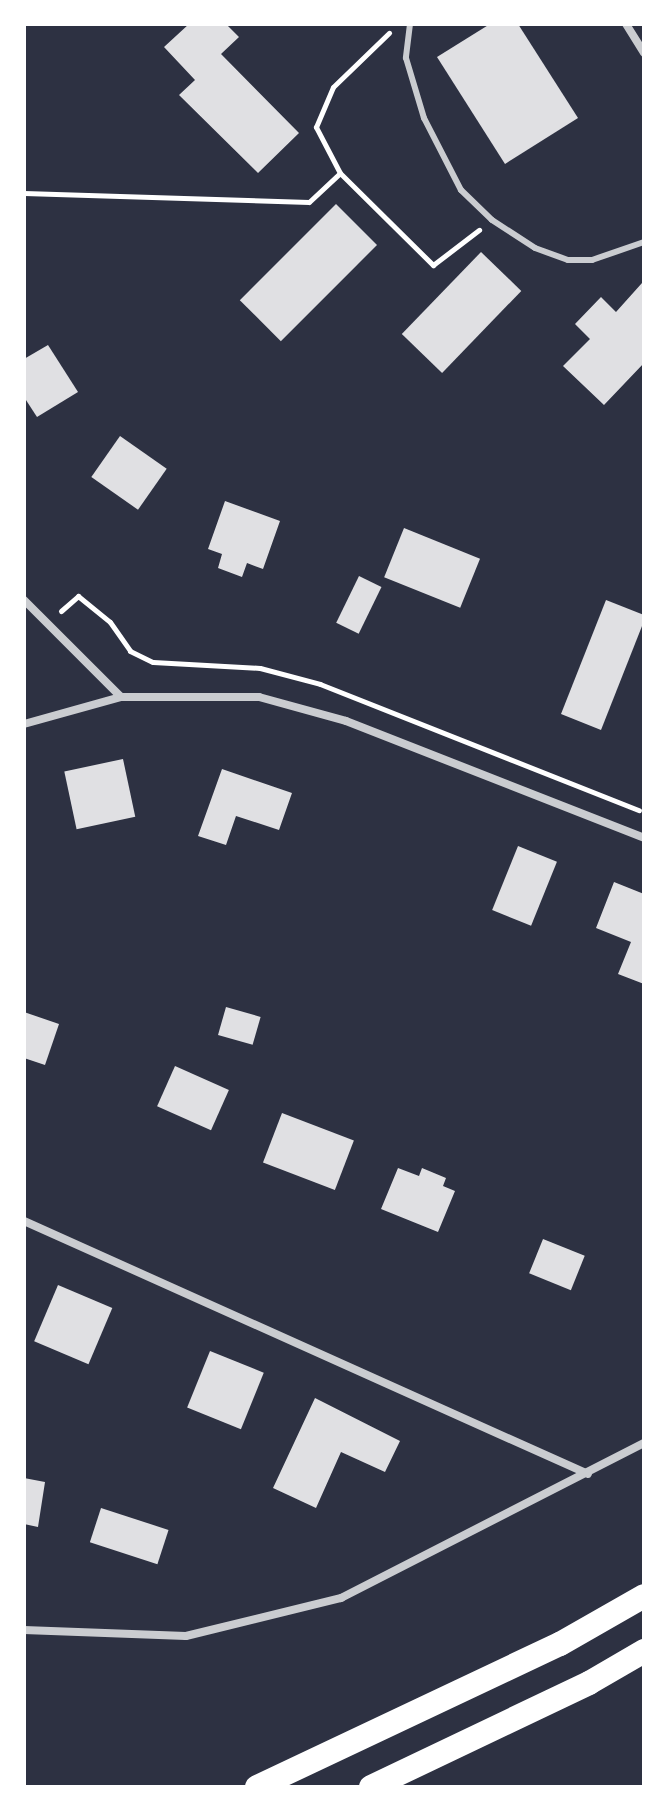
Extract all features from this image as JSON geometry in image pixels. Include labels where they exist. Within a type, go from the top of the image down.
[{"type":"highway","points":[[257,1787],[560,1644],[644,1596]]},
{"type":"highway","points":[[371,1787],[589,1683],[644,1651]]},
{"type":"street","points":[[626,24],[644,53]]},
{"type":"street","points":[[24,600],[121,697]]},
{"type":"street","points":[[24,724],[121,697],[259,697],[346,721],[644,838]]},
{"type":"street","points":[[24,1221],[588,1474]]},
{"type":"street","points":[[24,1630],[186,1636],[341,1598],[644,1443]]},
{"type":"lane","points":[[410,24],[406,58],[424,118],[461,190],[492,220],[535,248],[568,260],[592,260],[644,242]]},
{"type":"path","points":[[399,24],[333,87],[316,127],[340,173],[433,265],[492,220]]},
{"type":"path","points":[[24,193],[309,202],[340,173]]},
{"type":"building","points":[[189,24],[226,24],[239,37],[221,54],[299,133],[258,173],[179,95],[195,80],[164,47]]},
{"type":"building","points":[[490,24],[518,24],[578,118],[505,164],[437,57]]},
{"type":"building","points":[[336,204],[377,245],[281,341],[240,300]]},
{"type":"building","points":[[481,252],[521,291],[442,373],[402,334]]},
{"type":"building","points":[[642,283],[644,363],[604,405],[563,366],[590,339],[575,324],[601,297],[616,312]]},
{"type":"building","points":[[48,345],[78,392],[37,417],[24,397],[24,359]]},
{"type":"building","points":[[120,436],[167,469],[138,510],[91,477]]},
{"type":"building","points":[[225,501],[280,521],[263,569],[247,563],[242,577],[218,568],[222,554],[208,549]]},
{"type":"building","points":[[404,528],[480,559],[460,608],[384,577]]},
{"type":"building","points":[[359,576],[381,587],[359,634],[336,623]]},
{"type":"building","points":[[606,600],[644,615],[644,621],[601,730],[561,714]]},
{"type":"building","points":[[123,759],[135,817],[77,829],[64,771]]},
{"type":"building","points":[[222,769],[292,793],[279,830],[236,816],[226,845],[198,836]]},
{"type":"building","points":[[518,846],[557,862],[531,926],[492,910]]},
{"type":"building","points":[[614,882],[644,894],[644,984],[618,974],[631,942],[596,928]]},
{"type":"building","points":[[226,1007],[261,1017],[253,1045],[218,1035]]},
{"type":"building","points":[[24,1012],[59,1024],[45,1065],[24,1058]]},
{"type":"building","points":[[175,1066],[229,1090],[211,1130],[157,1106]]},
{"type":"building","points":[[282,1113],[354,1141],[335,1190],[263,1162]]},
{"type":"building","points":[[398,1168],[419,1176],[422,1168],[446,1178],[443,1186],[455,1191],[438,1232],[381,1209]]},
{"type":"building","points":[[543,1239],[585,1256],[571,1290],[529,1273]]},
{"type":"building","points":[[58,1285],[112,1308],[88,1364],[34,1341]]},
{"type":"building","points":[[210,1351],[264,1373],[241,1429],[187,1408]]},
{"type":"building","points":[[315,1398],[400,1441],[385,1472],[341,1452],[316,1508],[273,1488]]},
{"type":"building","points":[[24,1478],[45,1482],[38,1527],[24,1524]]},
{"type":"building","points":[[101,1508],[169,1530],[157,1564],[90,1542]]}]
